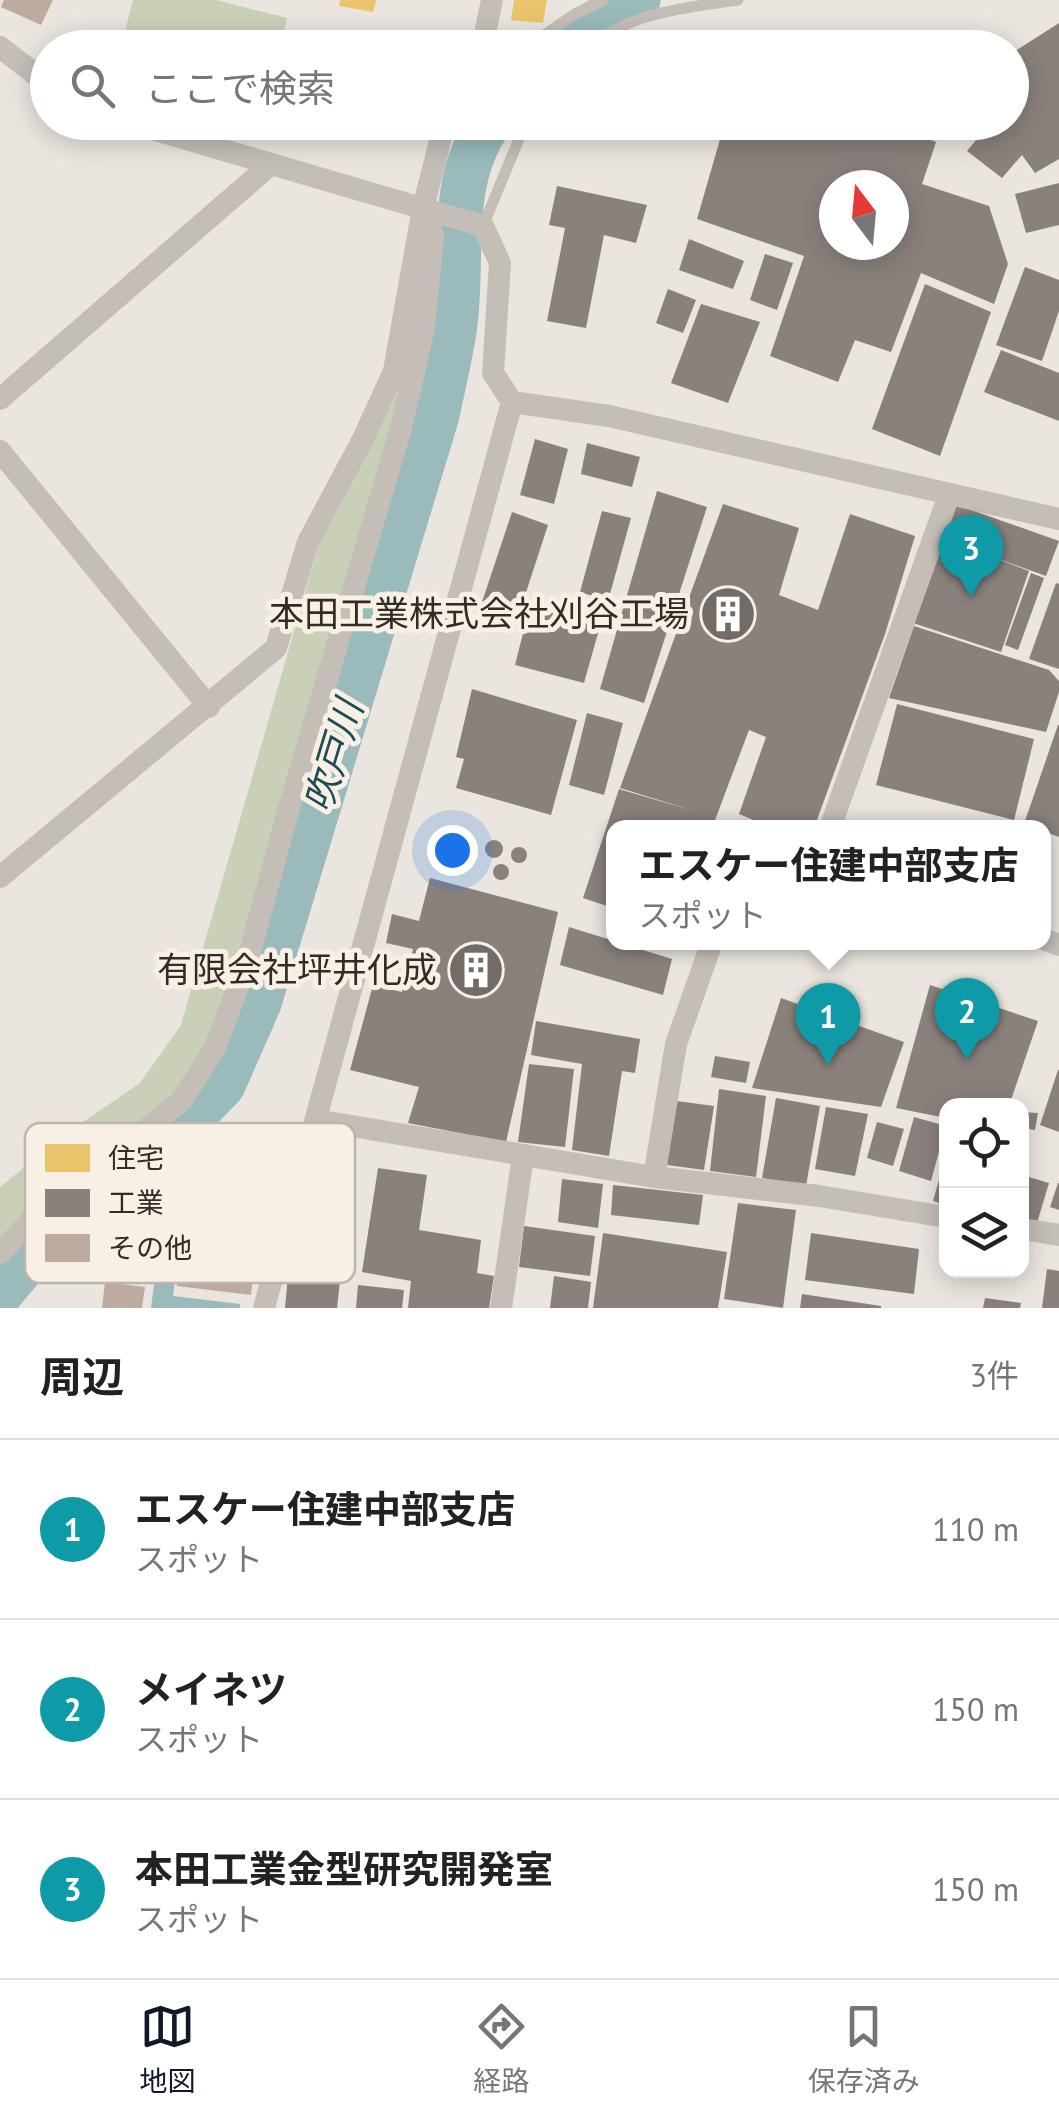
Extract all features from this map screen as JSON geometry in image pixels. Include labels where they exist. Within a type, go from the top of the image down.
[{"type":"street","points":[[486,30],[492,0]]},
{"type":"street","points":[[0,47],[30,70]]},
{"type":"street","points":[[187,140],[482,226],[500,263],[493,373],[512,402],[315,1123]]},
{"type":"street","points":[[0,877],[276,648],[308,542],[364,439],[394,371],[423,208],[441,140]]},
{"type":"street","points":[[0,399],[270,165]]},
{"type":"street","points":[[153,1123],[181,1100],[214,1050],[248,962],[400,428],[426,310],[432,237],[423,208]]},
{"type":"street","points":[[512,402],[610,416],[1059,519]]},
{"type":"street","points":[[0,451],[209,707]]},
{"type":"street","points":[[833,820],[950,495]]},
{"type":"street","points":[[654,1176],[676,1044],[709,950]]},
{"type":"street","points":[[316,1120],[333,1123]]},
{"type":"street","points":[[355,1127],[654,1176],[939,1215]]},
{"type":"street","points":[[500,1308],[523,1156]]},
{"type":"street","points":[[0,1253],[25,1227]]},
{"type":"street","points":[[1029,1229],[1059,1234]]},
{"type":"street","points":[[264,1308],[271,1283]]},
{"type":"lane","points":[[551,30],[603,0]]},
{"type":"lane","points":[[609,30],[666,11],[738,0]]},
{"type":"lane","points":[[482,226],[518,140]]},
{"type":"green space","points":[[133,0],[216,0],[287,18],[284,30],[125,30]]},
{"type":"green space","points":[[407,358],[387,450],[241,960],[209,1046],[176,1097],[144,1123],[82,1123],[140,1083],[181,1025],[319,544]]},
{"type":"green space","points":[[25,1167],[25,1221],[0,1241],[0,1187]]},
{"type":"water","points":[[154,1283],[175,1283],[173,1296],[240,1304],[240,1308],[151,1308]]},
{"type":"building: 住宅","points":[[340,0],[376,0],[373,12],[339,6]]},
{"type":"building: 住宅","points":[[514,0],[547,0],[543,23],[511,20]]},
{"type":"building: 工業","points":[[1059,23],[1059,159],[1035,173],[1022,155],[1002,178],[967,151],[976,140],[1029,140],[1029,42]]},
{"type":"building: 工業","points":[[720,140],[936,142],[922,184],[989,206],[1008,264],[994,304],[921,273],[891,352],[855,340],[838,382],[770,356],[804,256],[697,219]]},
{"type":"building: 工業","points":[[1059,183],[1059,225],[1026,233],[1015,194]]},
{"type":"building: 工業","points":[[557,186],[647,205],[636,243],[604,235],[586,328],[547,321],[565,228],[549,225]]},
{"type":"building: 工業","points":[[689,239],[744,261],[733,289],[679,270]]},
{"type":"building: 工業","points":[[765,254],[793,263],[777,310],[750,300]]},
{"type":"building: 工業","points":[[1025,267],[1059,280],[1059,311],[1042,361],[996,345]]},
{"type":"building: 工業","points":[[925,284],[991,312],[940,456],[872,429]]},
{"type":"building: 工業","points":[[668,289],[696,300],[683,333],[656,323]]},
{"type":"building: 工業","points":[[701,304],[760,322],[728,403],[671,383]]},
{"type":"building: 工業","points":[[1001,350],[1059,373],[1059,421],[984,392]]},
{"type":"building: 工業","points":[[535,439],[568,449],[554,504],[520,495]]},
{"type":"building: 工業","points":[[587,443],[640,457],[632,487],[581,474]]},
{"type":"building: 工業","points":[[657,491],[707,507],[644,703],[600,689]]},
{"type":"building: 工業","points":[[723,504],[799,528],[779,595],[818,610],[850,514],[915,536],[885,634],[817,820],[753,820],[739,814],[766,737],[749,730],[715,820],[609,820],[619,789],[694,811],[620,788]]},
{"type":"building: 工業","points":[[957,505],[1059,541],[1046,576],[979,552],[1029,571],[1001,652],[913,623],[939,538]]},
{"type":"building: 工業","points":[[602,511],[631,518],[608,601],[580,592]]},
{"type":"building: 工業","points":[[512,512],[548,525],[516,623],[479,611]]},
{"type":"building: 工業","points":[[1031,573],[1044,578],[1018,650],[1005,645]]},
{"type":"building: 工業","points":[[1056,583],[1059,584],[1059,669],[1029,659]]},
{"type":"building: 工業","points":[[530,606],[600,626],[584,683],[515,665]]},
{"type":"building: 工業","points":[[914,626],[1049,670],[1059,681],[1059,692],[1046,732],[889,698]]},
{"type":"building: 工業","points":[[472,689],[577,720],[551,815],[456,788],[464,759],[456,757]]},
{"type":"building: 工業","points":[[897,704],[1034,739],[1014,820],[876,785]]},
{"type":"building: 工業","points":[[587,713],[623,723],[604,795],[569,785]]},
{"type":"building: 工業","points":[[1059,725],[1059,837],[1051,834],[1051,820],[1025,820]]},
{"type":"building: 工業","points":[[606,828],[606,906],[583,898]]},
{"type":"building: 工業","points":[[461,831],[471,835],[475,845],[471,855],[461,859],[451,855],[447,845],[451,835]]},
{"type":"building: 工業","points":[[494,840],[503,849],[494,858],[485,849]]},
{"type":"building: 工業","points":[[519,847],[527,855],[519,863],[511,855]]},
{"type":"building: 工業","points":[[501,864],[509,872],[501,880],[493,872]]},
{"type":"building: 工業","points":[[430,878],[558,912],[506,1142],[408,1123],[419,1087],[350,1070],[373,985],[402,992],[413,949],[386,943],[392,914],[419,921]]},
{"type":"building: 工業","points":[[569,927],[606,938],[606,950],[643,950],[672,959],[663,995],[560,965]]},
{"type":"building: 工業","points":[[930,985],[1038,1021],[1012,1098],[939,1098],[939,1117],[896,1108]]},
{"type":"building: 工業","points":[[781,998],[904,1042],[881,1107],[752,1088]]},
{"type":"building: 工業","points":[[536,1021],[640,1039],[635,1073],[622,1071],[609,1156],[572,1150],[582,1064],[531,1055]]},
{"type":"building: 工業","points":[[715,1056],[750,1062],[746,1083],[711,1077]]},
{"type":"building: 工業","points":[[529,1064],[574,1069],[565,1147],[518,1142]]},
{"type":"building: 工業","points":[[1059,1070],[1059,1132],[1040,1125]]},
{"type":"building: 工業","points":[[719,1089],[766,1096],[756,1177],[710,1171]]},
{"type":"building: 工業","points":[[776,1098],[820,1106],[806,1186],[762,1178]]},
{"type":"building: 工業","points":[[677,1101],[714,1106],[704,1170],[667,1165]]},
{"type":"building: 工業","points":[[826,1107],[868,1114],[855,1176],[815,1169]]},
{"type":"building: 工業","points":[[1029,1112],[1038,1113],[1035,1130],[1029,1129]]},
{"type":"building: 工業","points":[[914,1117],[939,1124],[939,1152],[931,1181],[899,1171]]},
{"type":"building: 工業","points":[[877,1122],[904,1129],[893,1166],[867,1158]]},
{"type":"building: 工業","points":[[378,1168],[427,1175],[419,1230],[481,1240],[477,1273],[494,1276],[489,1308],[408,1308],[411,1281],[362,1272]]},
{"type":"building: 工業","points":[[1029,1177],[1049,1183],[1037,1223],[1029,1220]]},
{"type":"building: 工業","points":[[562,1179],[603,1184],[598,1228],[558,1222]]},
{"type":"building: 工業","points":[[939,1179],[939,1203],[933,1201]]},
{"type":"building: 工業","points":[[1059,1183],[1059,1210],[1050,1207]]},
{"type":"building: 工業","points":[[613,1185],[703,1195],[699,1225],[611,1215]]},
{"type":"building: 工業","points":[[738,1203],[796,1210],[783,1308],[724,1299]]},
{"type":"building: 工業","points":[[524,1226],[595,1236],[590,1276],[519,1267]]},
{"type":"building: 工業","points":[[603,1233],[727,1252],[718,1308],[593,1308]]},
{"type":"building: 工業","points":[[811,1233],[919,1249],[914,1294],[805,1280]]},
{"type":"building: 工業","points":[[1047,1269],[1059,1271],[1059,1308],[1042,1308]]},
{"type":"building: 工業","points":[[554,1276],[591,1282],[588,1308],[550,1308]]},
{"type":"building: 工業","points":[[287,1283],[340,1283],[337,1308],[285,1308]]},
{"type":"building: 工業","points":[[358,1285],[404,1290],[402,1308],[356,1308]]},
{"type":"building: 工業","points":[[802,1294],[881,1306],[881,1308],[800,1308]]},
{"type":"building: 工業","points":[[985,1298],[1021,1303],[1020,1308],[983,1308]]},
{"type":"building: その他","points":[[4,0],[53,0],[41,25],[1,7]]},
{"type":"building: その他","points":[[105,1283],[145,1287],[142,1308],[102,1308]]},
{"type":"building: その他","points":[[177,1283],[252,1283],[251,1295],[177,1286]]},
{"type":"waterway","name":"吹戸川","points":[[586,30],[638,0]]},
{"type":"waterway","name":"吹戸川","points":[[186,1123],[223,1085],[259,1003],[437,415],[455,324],[462,195],[480,140]]},
{"type":"waterway","name":"吹戸川","points":[[0,1294],[25,1264]]},
{"type":"place","name":"本田工業金型研究開発室","points":[[971,597]]},
{"type":"place","name":"本田工業株式会社刈谷工場","points":[[728,614]]},
{"type":"place","name":"有限会社坪井化成","points":[[476,970]]},
{"type":"place","name":"メイネツ","points":[[967,1060]]},
{"type":"place","name":"エスケー住建中部支店","points":[[828,1065]]}]
